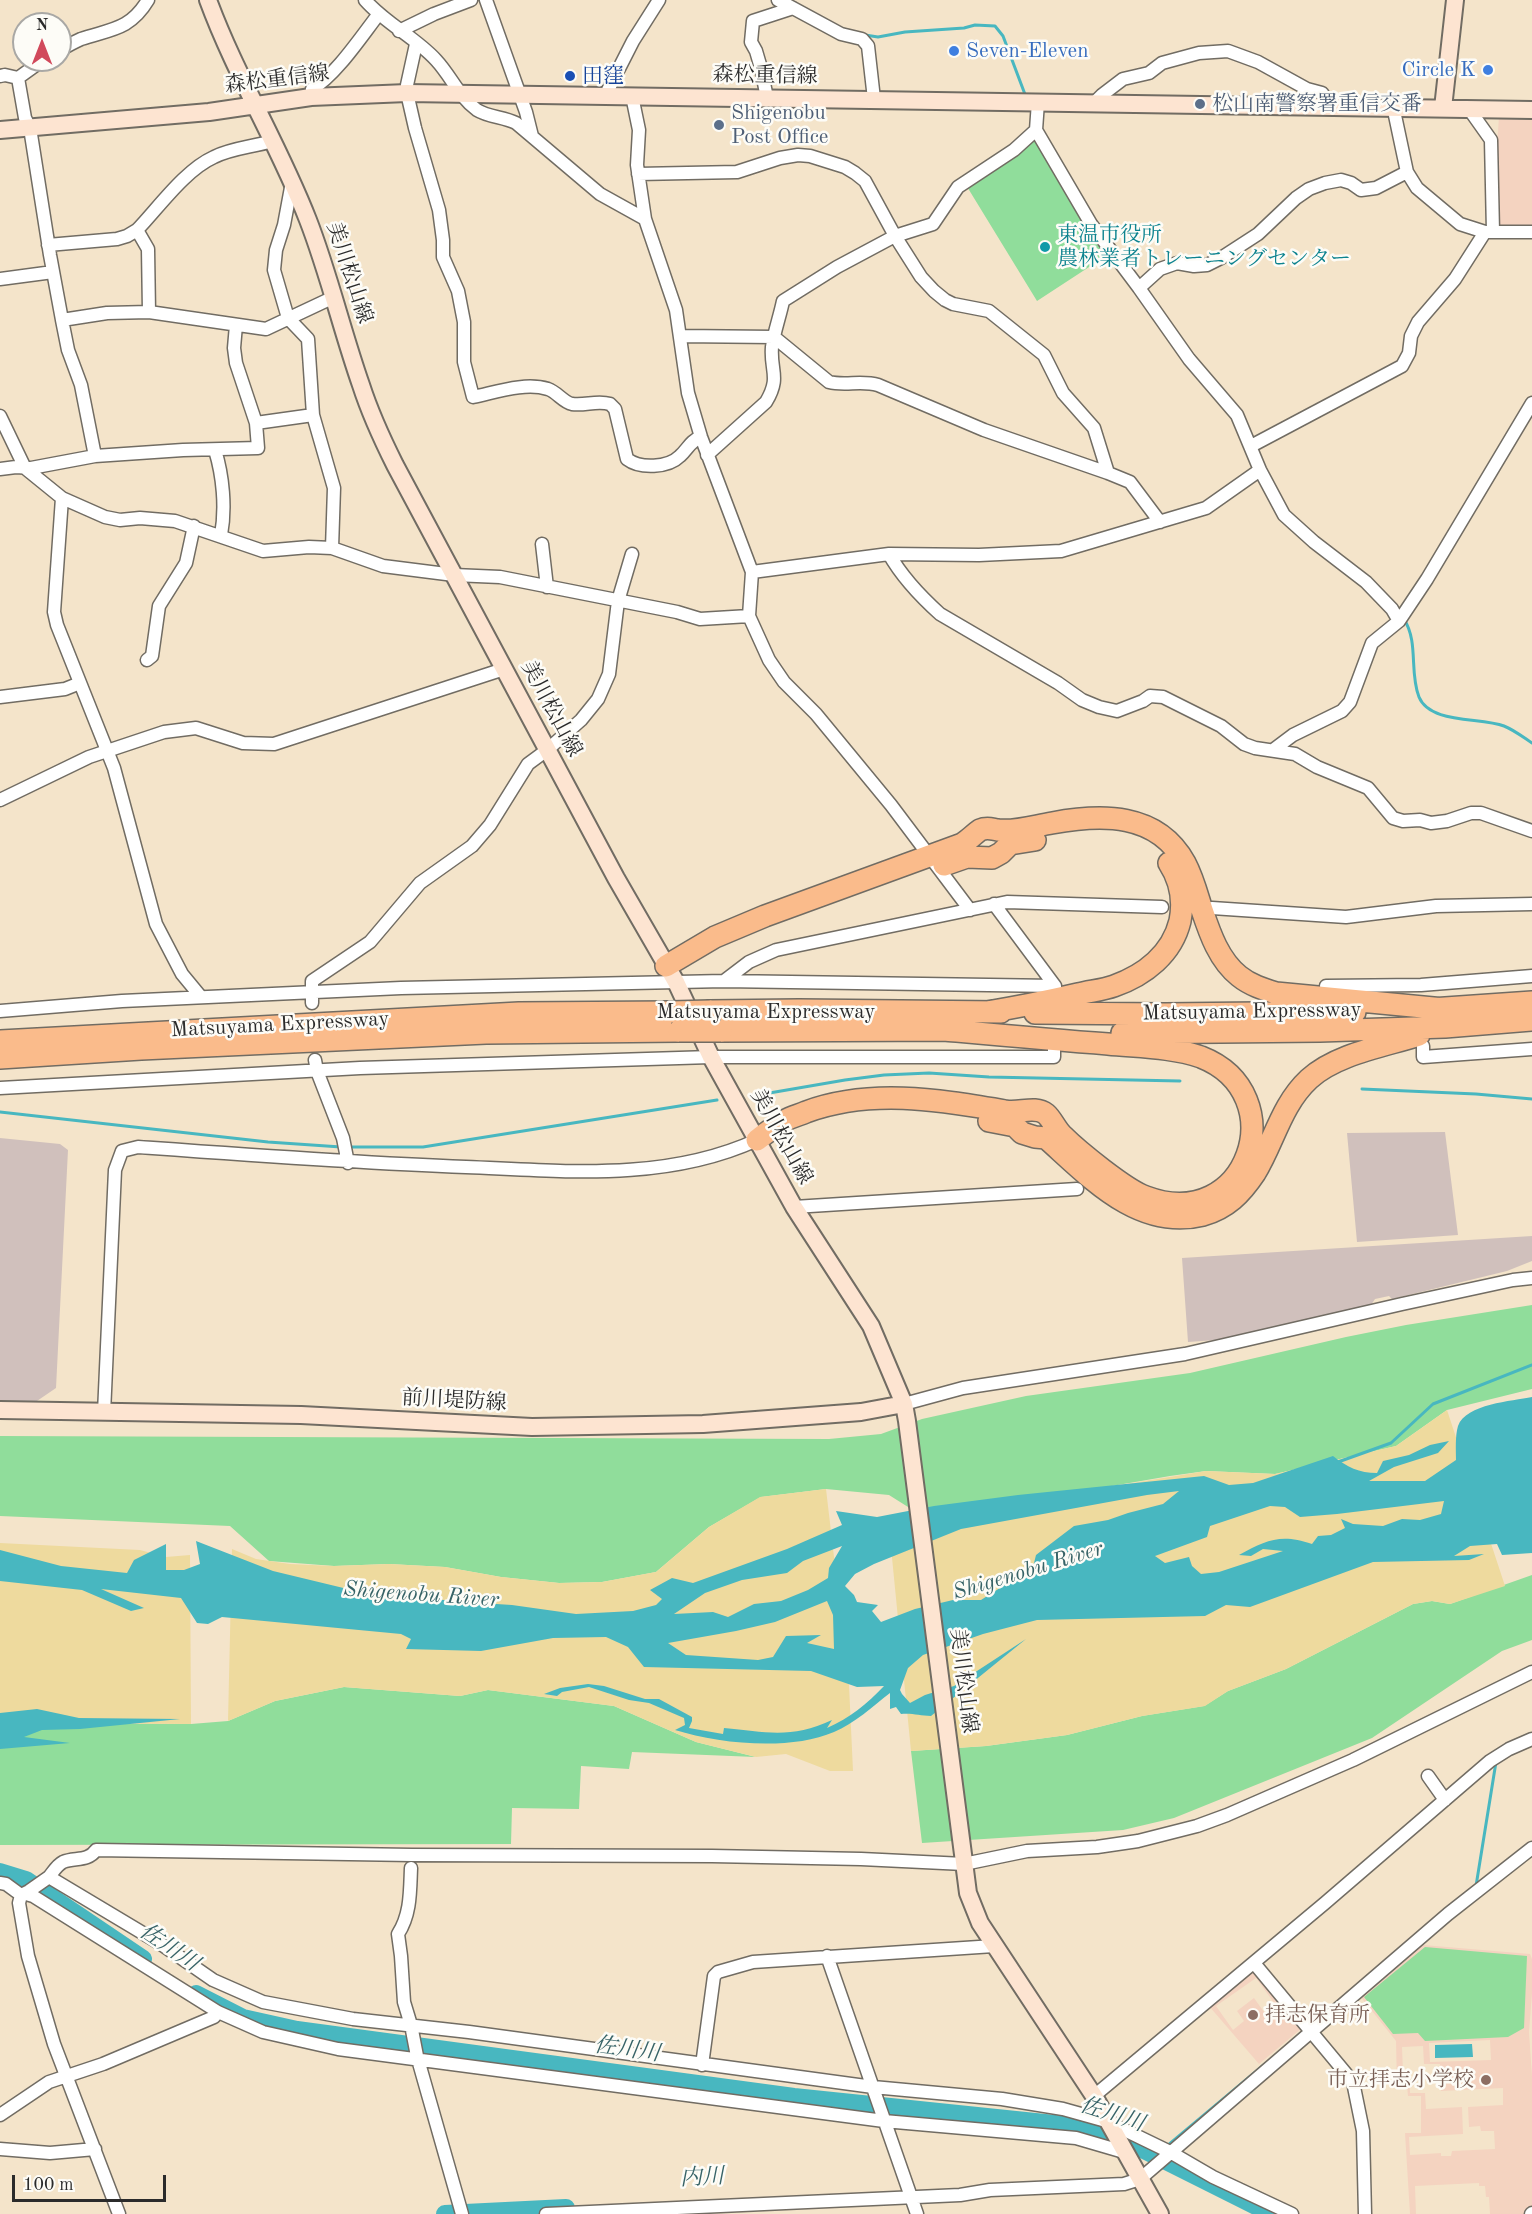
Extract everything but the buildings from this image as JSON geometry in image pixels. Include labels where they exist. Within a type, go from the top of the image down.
[{"type":"highway","points":[[671,974],[714,951],[770,927],[933,862],[979,831],[989,828],[1012,831],[1081,818],[1105,817],[1124,819],[1158,833],[1172,846],[1184,862],[1214,943],[1226,963],[1239,976],[1255,986],[1276,993],[1444,1018]]},
{"type":"highway","points":[[933,862],[967,856],[992,858],[1010,844],[1085,831],[1106,830],[1129,835],[1149,843],[1162,854],[1175,873],[1181,892],[1181,915],[1176,935],[1167,951],[1153,964],[1139,974],[1113,986],[1045,1002],[987,1012]]},
{"type":"highway","name":"Matsuyama Expressway","points":[[0,1041],[519,1013],[675,1022],[721,1031],[944,1030],[1165,1034],[1444,1018],[1532,1002]]},
{"type":"highway","name":"Matsuyama Expressway","points":[[0,1058],[675,1022],[710,1011],[1320,1013],[1532,1020]]},
{"type":"highway","points":[[757,1140],[829,1118],[904,1109],[1015,1126],[1022,1132],[1046,1138],[1103,1188],[1133,1208],[1161,1217],[1196,1216],[1214,1212],[1232,1202],[1242,1191],[1265,1156],[1287,1107],[1310,1078],[1326,1067],[1353,1054],[1444,1018]]},
{"type":"highway","points":[[757,1140],[786,1120],[826,1105],[862,1098],[926,1098],[1013,1113],[1037,1109],[1047,1115],[1064,1138],[1127,1187],[1157,1201],[1174,1204],[1194,1203],[1210,1198],[1222,1191],[1236,1177],[1245,1162],[1252,1128],[1246,1096],[1227,1074],[1201,1058],[1151,1048],[944,1030]]},
{"type":"main road","name":"美川松山線","points":[[208,0],[254,106],[292,182],[323,259],[360,384],[374,422],[395,465],[671,974],[711,1057],[794,1208],[871,1326],[904,1404],[907,1421],[968,1893],[980,1923],[1094,2097],[1160,2214]]},
{"type":"main road","points":[[1443,108],[1455,0]]},
{"type":"main road","name":"森松重信線","points":[[0,130],[209,112],[311,97],[407,93],[1330,105],[1532,110]]},
{"type":"main road","name":"前川堤防線","points":[[0,1410],[300,1415],[532,1427],[600,1427],[791,1418],[882,1409],[904,1404]]},
{"type":"street","points":[[72,44],[112,32],[139,15],[148,0]]},
{"type":"street","points":[[365,0],[378,15],[436,59],[466,101],[480,112],[507,118],[532,136],[600,194],[645,219]]},
{"type":"street","points":[[399,31],[471,0]]},
{"type":"street","points":[[486,0],[526,112],[532,136]]},
{"type":"street","points":[[605,96],[633,41],[659,0]]},
{"type":"street","points":[[778,0],[842,33],[862,39],[868,46],[874,99]]},
{"type":"street","points":[[767,98],[761,68],[751,42],[753,21],[793,8]]},
{"type":"street","points":[[311,97],[312,89],[320,85],[354,47],[378,15]]},
{"type":"street","points":[[416,44],[407,93],[439,210],[443,257],[458,291],[464,322],[464,362],[473,397],[526,387],[548,389],[574,404],[592,402],[610,404],[615,409],[627,459],[641,466],[661,464],[676,459],[692,442],[701,437]]},
{"type":"street","points":[[1095,102],[1123,79],[1149,73],[1162,63],[1199,54],[1228,51],[1258,62],[1307,89],[1322,93],[1330,105]]},
{"type":"street","points":[[0,76],[18,78],[26,72]]},
{"type":"street","points":[[18,78],[30,128],[48,245],[68,350],[81,386],[94,456]]},
{"type":"street","points":[[632,96],[639,130],[638,174],[645,219],[676,309],[688,393],[701,437],[752,572],[749,616],[769,660],[784,682],[816,714],[891,805],[970,910]]},
{"type":"street","points":[[1038,102],[1036,130],[1091,224],[1189,359],[1237,416],[1260,470],[1284,515],[1314,542],[1366,582],[1392,609],[1398,621]]},
{"type":"street","points":[[1393,106],[1407,172],[1417,188],[1460,224],[1489,232],[1532,232]]},
{"type":"street","points":[[1251,447],[1402,366],[1409,353],[1411,336],[1418,322],[1455,279],[1489,232],[1491,140],[1469,109]]},
{"type":"street","points":[[707,454],[766,402],[771,393],[775,379],[772,350],[783,301],[837,267],[895,236],[933,224],[958,187],[1014,150],[1036,130]]},
{"type":"street","points":[[48,245],[128,236],[137,230],[200,165],[220,154],[272,141]]},
{"type":"street","points":[[638,174],[737,172],[780,158],[798,155],[810,156],[845,167],[865,181],[921,277],[945,300],[989,311],[1044,355],[1063,393],[1094,428],[1108,473]]},
{"type":"street","points":[[1139,288],[1160,269],[1178,263],[1194,266],[1207,265],[1221,258],[1258,234],[1309,189],[1341,180],[1362,190],[1376,188],[1407,172]]},
{"type":"street","points":[[292,182],[284,225],[276,250],[274,270],[288,318],[308,339],[313,415],[334,488],[332,548]]},
{"type":"street","points":[[137,230],[148,249],[149,312]]},
{"type":"street","points":[[0,279],[53,272]]},
{"type":"street","points":[[63,320],[107,313],[149,312],[266,329],[334,297]]},
{"type":"street","points":[[0,469],[68,463],[94,456],[258,448],[256,423],[236,363],[234,348],[236,325]]},
{"type":"street","points":[[680,336],[774,337],[829,382],[838,384],[868,382],[878,385],[984,430],[1130,482],[1160,522]]},
{"type":"street","points":[[1273,750],[1293,735],[1342,711],[1350,702],[1372,643],[1398,621],[1427,579],[1532,403]]},
{"type":"street","points":[[256,423],[313,415]]},
{"type":"street","points":[[0,416],[25,468],[62,498],[105,517],[120,520],[159,519],[194,526],[254,549],[332,548],[382,566],[454,575],[500,577],[677,612],[700,619],[749,616]]},
{"type":"street","points":[[215,450],[220,466],[223,524],[221,535]]},
{"type":"street","points":[[752,572],[889,554],[979,555],[1061,551],[1206,508],[1260,470]]},
{"type":"street","points":[[62,498],[54,612],[63,643],[117,778],[156,924],[182,974],[201,997]]},
{"type":"street","points":[[147,660],[152,656],[159,606],[186,563],[194,526]]},
{"type":"street","points":[[542,544],[547,587]]},
{"type":"street","points":[[311,997],[312,981],[370,942],[420,883],[472,846],[490,825],[528,764],[548,750],[580,720],[598,699],[609,674],[618,601],[632,554]]},
{"type":"street","points":[[889,554],[898,570],[925,601],[940,614],[1058,682],[1082,700],[1117,711],[1150,696],[1163,697],[1221,726],[1244,744],[1255,748],[1295,754],[1317,767],[1368,788],[1393,818],[1403,821],[1447,821],[1471,813],[1481,813],[1532,831]]},
{"type":"street","points":[[0,800],[89,757],[164,732],[196,728],[243,743],[274,744],[504,669]]},
{"type":"street","points":[[0,697],[65,688],[80,683]]},
{"type":"street","points":[[724,981],[749,962],[776,950],[994,904],[1007,902],[1161,907]]},
{"type":"street","points":[[0,1011],[122,1000],[311,997],[671,974],[724,981],[1055,988],[994,904]]},
{"type":"street","points":[[1212,908],[1346,917],[1436,906],[1532,904]]},
{"type":"street","points":[[1326,986],[1421,991],[1532,976]]},
{"type":"street","points":[[0,1088],[316,1066],[360,1068],[711,1057],[1054,1057],[1054,1045]]},
{"type":"street","points":[[1424,1046],[1424,1057],[1532,1049]]},
{"type":"street","points":[[316,1066],[348,1157]]},
{"type":"street","points":[[104,1413],[115,1170],[122,1151],[138,1147],[348,1157],[580,1172],[671,1167],[732,1152],[757,1140]]},
{"type":"street","points":[[794,1208],[1077,1189]]},
{"type":"street","points":[[904,1404],[974,1386],[1185,1354],[1402,1304],[1532,1278]]},
{"type":"street","points":[[119,2214],[65,2077],[28,1956],[19,1903],[25,1893],[47,1879],[63,1862],[92,1856],[96,1850],[861,1859],[963,1858],[1097,1847],[1138,1841],[1197,1826],[1227,1815],[1353,1760],[1532,1672]]},
{"type":"street","points":[[1094,2097],[1499,1754],[1532,1739]]},
{"type":"street","points":[[1428,1776],[1445,1800]]},
{"type":"street","points":[[546,2214],[675,2211],[990,2190],[1124,2184],[1140,2179],[1448,1914],[1532,1848]]},
{"type":"street","points":[[411,1868],[408,1910],[405,1922],[398,1934],[404,2002],[417,2057],[462,2214]]},
{"type":"street","points":[[47,1879],[162,1944],[213,1980],[263,2002],[317,2014],[411,2027],[874,2089],[1002,2098],[1062,2109],[1108,2124],[1292,2214]]},
{"type":"street","points":[[0,1883],[43,1902],[218,2012],[263,2032],[299,2041],[338,2049],[417,2057],[883,2119],[1076,2138],[1124,2151]]},
{"type":"street","points":[[702,2065],[714,1976],[718,1972],[753,1962],[994,1946]]},
{"type":"street","points":[[827,1956],[917,2214]]},
{"type":"street","points":[[1254,1963],[1353,2082],[1364,2131],[1365,2214]]},
{"type":"street","points":[[0,2115],[49,2082],[156,2042],[214,2017],[218,2012]]},
{"type":"street","points":[[0,2149],[50,2153],[94,2149]]},
{"type":"shaded area","points":[[1499,116],[1532,118],[1532,225],[1499,225],[1496,164]]},
{"type":"shaded area","points":[[1445,1132],[1458,1235],[1357,1242],[1347,1133]]},
{"type":"shaded area","points":[[0,1138],[60,1144],[68,1150],[56,1388],[34,1403],[0,1401]]},
{"type":"shaded area","points":[[1532,1236],[1532,1261],[1507,1271],[1392,1299],[1389,1296],[1375,1299],[1369,1308],[1230,1339],[1188,1342],[1182,1258]]},
{"type":"shaded area","points":[[1423,1945],[1530,1954],[1532,1959],[1529,2032],[1532,2076],[1532,2208],[1524,2214],[1490,2214],[1489,2197],[1486,2197],[1485,2186],[1479,2186],[1479,2183],[1415,2186],[1416,2214],[1410,2214],[1405,2133],[1421,2133],[1421,2096],[1408,2096],[1407,2085],[1397,2085],[1396,2041],[1360,1996]],"holes":[[[1490,2040],[1491,2060],[1430,2062],[1429,2043]],[[1423,2046],[1424,2064],[1440,2064],[1441,2091],[1503,2088],[1503,2105],[1468,2107],[1469,2127],[1480,2126],[1481,2131],[1494,2131],[1495,2149],[1452,2151],[1451,2156],[1441,2156],[1441,2153],[1410,2155],[1409,2137],[1463,2134],[1462,2107],[1426,2109],[1425,2093],[1410,2093],[1409,2072],[1403,2072],[1402,2047]]]},
{"type":"shaded area","name":"拝志保育所","points":[[1252,1969],[1302,2028],[1259,2064],[1209,2006]],"holes":[[[1256,1978],[1280,2011],[1269,2019],[1254,1998],[1237,2011],[1244,2021],[1233,2030],[1216,2006]]]},
{"type":"green space","points":[[1037,139],[1109,254],[1037,301],[966,185]]},
{"type":"green space","points":[[1532,1305],[1532,1389],[1447,1410],[1396,1446],[1275,1474],[1206,1471],[1170,1476],[1077,1492],[935,1524],[889,1495],[826,1489],[761,1497],[709,1527],[656,1572],[602,1582],[559,1583],[501,1577],[445,1567],[389,1564],[334,1566],[269,1561],[230,1526],[0,1516],[0,1436],[829,1439],[881,1434],[922,1419],[1026,1396],[1190,1373],[1406,1325]]},
{"type":"green space","points":[[1532,1575],[1532,1640],[1502,1651],[1372,1738],[1174,1818],[1123,1830],[922,1843],[911,1751],[986,1746],[1067,1735],[1142,1716],[1204,1706],[1228,1691],[1286,1669],[1413,1604],[1432,1601],[1450,1604]]},
{"type":"green space","points":[[344,1687],[460,1696],[488,1690],[614,1706],[696,1742],[756,1757],[632,1752],[629,1769],[581,1766],[579,1809],[512,1808],[511,1844],[0,1845],[0,1723],[191,1724],[228,1721],[275,1701]]},
{"type":"green space","points":[[1425,1947],[1527,1956],[1524,2028],[1508,2037],[1425,2041],[1418,2033],[1393,2034],[1364,1997]]},
{"type":"sand","points":[[1447,1410],[1505,1586],[1450,1604],[1432,1601],[1413,1604],[1286,1669],[1228,1691],[1205,1706],[1142,1716],[1067,1735],[986,1746],[911,1751],[889,1527],[1071,1493],[1206,1471],[1275,1474],[1396,1446]]},
{"type":"sand","points":[[826,1489],[849,1685],[853,1771],[830,1771],[786,1754],[756,1757],[696,1742],[614,1706],[488,1690],[460,1696],[344,1687],[275,1701],[228,1721],[232,1549],[256,1559],[290,1564],[334,1566],[389,1564],[445,1567],[501,1577],[559,1583],[602,1582],[656,1572],[709,1527],[760,1497]]},
{"type":"sand","points":[[0,1543],[140,1550],[166,1557],[190,1555],[191,1724],[0,1723]]},
{"type":"water","name":"Shigenobu River","points":[[1532,1397],[1532,1553],[1502,1555],[1497,1544],[1470,1546],[1454,1556],[1484,1554],[1469,1560],[1373,1562],[1250,1607],[1226,1605],[1205,1616],[1037,1620],[983,1634],[923,1655],[908,1668],[900,1690],[910,1703],[925,1695],[954,1686],[1026,1639],[931,1716],[901,1714],[896,1707],[890,1709],[890,1693],[841,1729],[797,1742],[733,1742],[693,1735],[675,1730],[685,1725],[684,1718],[649,1703],[629,1700],[589,1687],[562,1692],[557,1696],[544,1694],[560,1688],[588,1684],[604,1686],[645,1699],[659,1699],[692,1717],[689,1728],[723,1734],[724,1728],[779,1733],[804,1730],[832,1720],[827,1728],[858,1710],[884,1686],[857,1687],[811,1671],[644,1667],[628,1647],[606,1637],[553,1638],[481,1651],[406,1649],[411,1639],[401,1634],[222,1617],[208,1624],[197,1623],[181,1598],[101,1589],[144,1608],[131,1611],[82,1590],[0,1581],[0,1550],[61,1566],[127,1573],[134,1560],[166,1544],[166,1570],[184,1570],[200,1564],[196,1541],[273,1571],[360,1592],[512,1605],[576,1614],[633,1611],[656,1605],[662,1599],[650,1590],[672,1578],[693,1583],[787,1549],[842,1525],[836,1511],[877,1517],[934,1506],[1018,1495],[1204,1476],[1229,1485],[1253,1483],[1333,1456],[1354,1469],[1377,1473],[1383,1461],[1449,1441],[1438,1453],[1394,1467],[1369,1481],[1425,1481],[1456,1460],[1458,1426],[1470,1413],[1490,1405]],"holes":[[[1179,1491],[1163,1504],[1108,1520],[1074,1526],[1036,1555],[1033,1567],[981,1600],[953,1600],[915,1609],[881,1622],[872,1611],[878,1605],[857,1602],[845,1586],[855,1574],[874,1564],[961,1529]],[[1444,1501],[1441,1514],[1420,1520],[1402,1519],[1383,1526],[1353,1524],[1341,1519],[1345,1528],[1331,1535],[1318,1536],[1312,1544],[1291,1539],[1266,1542],[1239,1555],[1251,1556],[1263,1549],[1283,1551],[1219,1572],[1201,1574],[1192,1566],[1189,1557],[1165,1563],[1155,1556],[1207,1537],[1210,1526],[1270,1506],[1285,1507],[1300,1517]],[[842,1546],[829,1568],[828,1578],[808,1590],[781,1601],[754,1604],[728,1617],[713,1612],[674,1614],[705,1593],[742,1580],[787,1573],[803,1561]],[[827,1601],[833,1615],[834,1649],[807,1643],[821,1635],[786,1636],[773,1657],[758,1660],[686,1655],[668,1643],[775,1622]]]},
{"type":"water","points":[[37,1709],[79,1718],[180,1719],[80,1729],[42,1730],[24,1737],[70,1743],[0,1749],[0,1713]]},
{"type":"water","points":[[1472,2044],[1473,2057],[1435,2058],[1435,2045]]},
{"type":"waterway","points":[[865,35],[878,37],[975,25],[995,26],[1003,36],[1026,97]]},
{"type":"waterway","points":[[1404,619],[1409,628],[1413,648],[1416,687],[1425,706],[1444,716],[1504,726],[1532,743]]},
{"type":"waterway","points":[[752,1096],[845,1080],[929,1073],[989,1077],[1180,1081]]},
{"type":"waterway","points":[[1362,1089],[1532,1099]]},
{"type":"waterway","points":[[348,1147],[423,1147],[717,1100]]},
{"type":"waterway","points":[[0,1112],[268,1142],[341,1147]]},
{"type":"waterway","points":[[1338,1462],[1391,1443],[1433,1404],[1532,1365]]},
{"type":"waterway","points":[[1476,1886],[1496,1762]]},
{"type":"waterway","name":"佐川川","points":[[0,1872],[26,1880],[143,1959]]},
{"type":"waterway","name":"佐川川","points":[[196,1994],[243,2018],[297,2030],[794,2097],[1064,2125],[1100,2134],[1144,2150],[1272,2214]]},
{"type":"waterway","points":[[1167,2146],[1265,2064]]},
{"type":"waterway","name":"内川","points":[[445,2214],[566,2208]]},
{"type":"place","name":"Seven-Eleven","points":[[954,51]]},
{"type":"place","name":"Circle K","points":[[1488,70]]},
{"type":"place","name":"田窪","points":[[570,76]]},
{"type":"place","name":"松山南警察署重信交番","points":[[1200,104]]},
{"type":"place","name":"Shigenobu Post Office","points":[[719,125]]},
{"type":"place","name":"東温市役所 農林業者トレーニングセンター","points":[[1045,247]]},
{"type":"place","name":"拝志保育所","points":[[1253,2015]]},
{"type":"place","name":"市立拝志小学校","points":[[1486,2080]]}]
